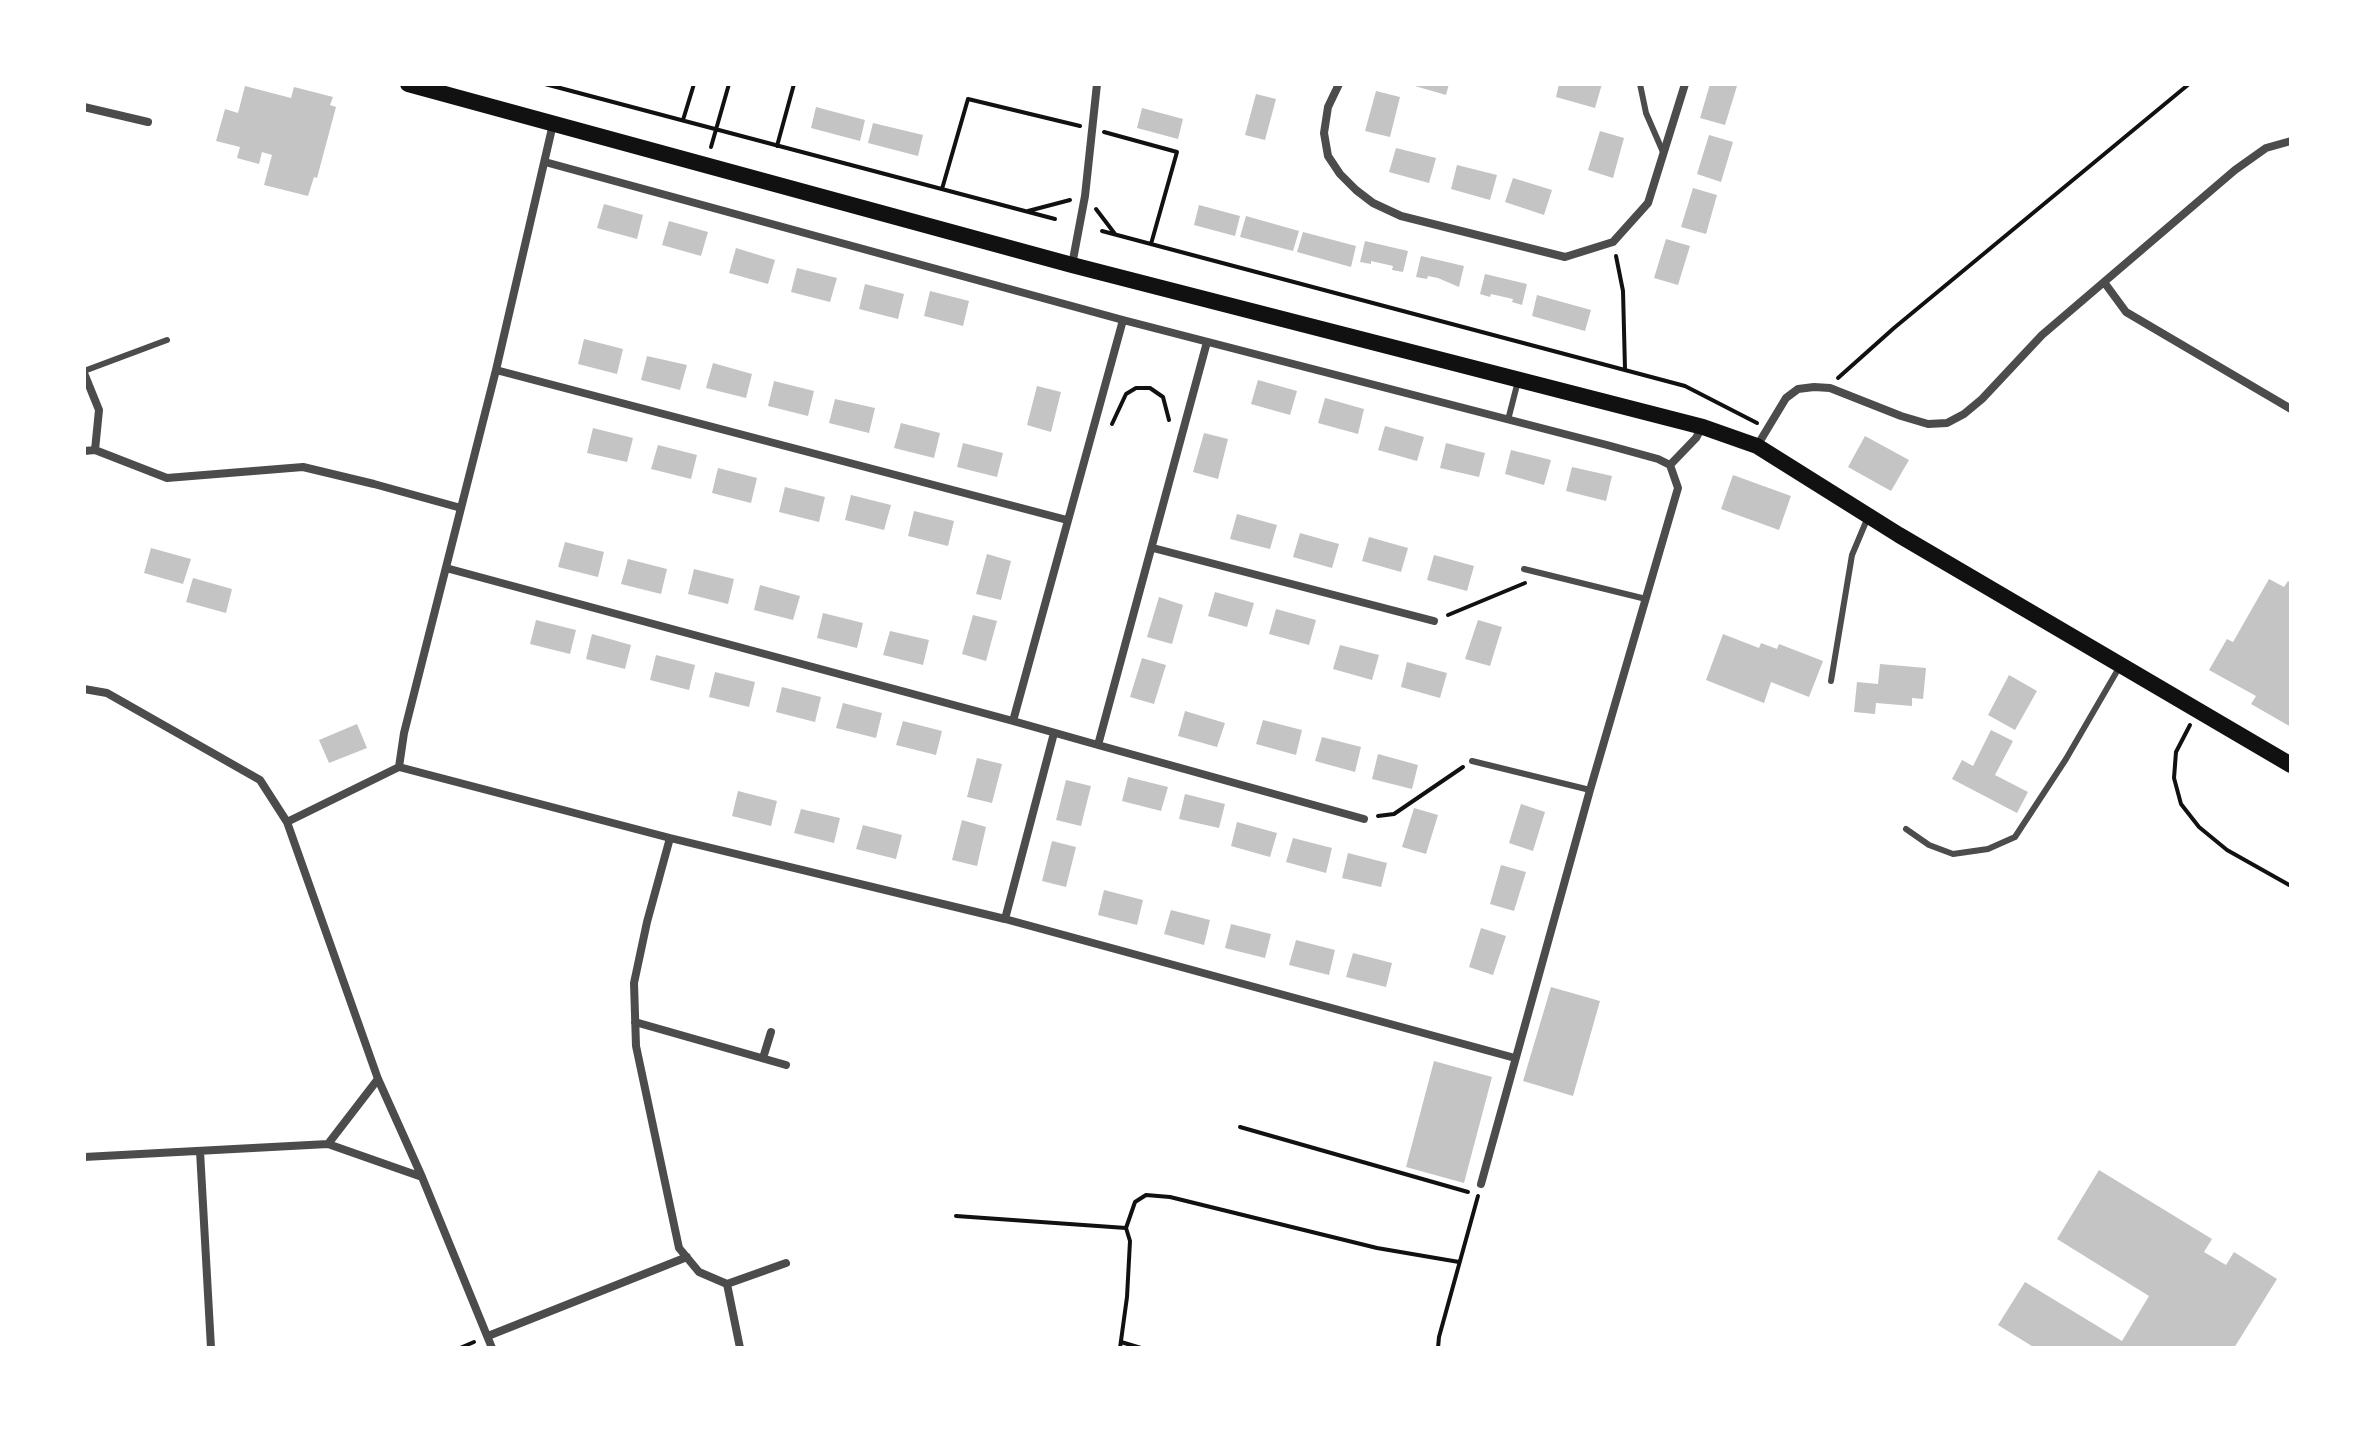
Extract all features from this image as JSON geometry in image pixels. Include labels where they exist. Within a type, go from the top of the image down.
[{"type":"main road","points":[[408,84],[1072,265],[1703,427],[1757,446],[1868,516],[2291,765]]},
{"type":"street","points":[[1072,265],[1085,196],[1097,84]]},
{"type":"street","points":[[1339,84],[1328,107],[1324,133],[1328,156],[1340,174],[1373,203],[1401,216],[1565,257],[1613,242],[1648,203],[1685,84]]},
{"type":"street","points":[[84,107],[148,122]]},
{"type":"street","points":[[399,767],[404,733],[496,370],[553,124]]},
{"type":"street","points":[[1757,446],[1786,398],[1798,389],[1830,388],[1928,424],[1947,423],[1964,414],[2042,335],[2235,170],[2266,148],[2291,141]]},
{"type":"street","points":[[545,162],[1123,320],[1658,459],[1670,465],[1678,488],[1590,790],[1481,1184]]},
{"type":"street","points":[[2104,282],[2126,312],[2291,409]]},
{"type":"street","points":[[1013,721],[1123,320]]},
{"type":"street","points":[[1098,745],[1207,342]]},
{"type":"street","points":[[496,370],[1067,520]]},
{"type":"street","points":[[84,372],[99,410],[95,450]]},
{"type":"street","points":[[1670,465],[1703,427]]},
{"type":"street","points":[[84,451],[95,450],[167,478],[303,467],[461,508]]},
{"type":"street","points":[[1153,548],[1434,621]]},
{"type":"street","points":[[446,568],[1364,819]]},
{"type":"street","points":[[84,689],[107,693],[260,780],[287,822],[378,1079],[492,1348]]},
{"type":"street","points":[[1005,919],[1054,733]]},
{"type":"street","points":[[287,822],[399,767],[670,838],[1005,919],[1515,1058]]},
{"type":"street","points":[[670,838],[634,983],[636,1046],[679,1248],[699,1272],[727,1284],[786,1263]]},
{"type":"street","points":[[635,1022],[786,1065]]},
{"type":"street","points":[[763,1058],[771,1032]]},
{"type":"street","points":[[328,1144],[378,1079]]},
{"type":"street","points":[[84,1157],[328,1144],[422,1177]]},
{"type":"street","points":[[200,1151],[211,1348]]},
{"type":"street","points":[[488,1336],[687,1257]]},
{"type":"street","points":[[727,1284],[740,1348]]},
{"type":"lane","points":[[1640,84],[1646,113],[1664,153]]},
{"type":"lane","points":[[84,372],[167,340]]},
{"type":"lane","points":[[1508,420],[1518,381]]},
{"type":"lane","points":[[1831,681],[1852,555],[1868,516]]},
{"type":"lane","points":[[1524,569],[1646,599]]},
{"type":"lane","points":[[1906,829],[1929,845],[1953,854],[1988,849],[2015,837],[2066,759],[2120,666]]},
{"type":"lane","points":[[1472,761],[1590,790]]},
{"type":"path","points":[[545,84],[1055,219]]},
{"type":"path","points":[[683,120],[694,84]]},
{"type":"path","points":[[705,165],[729,84]]},
{"type":"path","points":[[777,146],[794,84]]},
{"type":"path","points":[[1830,388],[1844,371],[1884,337],[2189,84]]},
{"type":"path","points":[[942,189],[968,99],[1093,129],[1177,152],[1150,245]]},
{"type":"path","points":[[1102,231],[1685,386],[1767,427]]},
{"type":"path","points":[[1613,242],[1623,291],[1625,369]]},
{"type":"path","points":[[1095,422],[1111,426],[1126,394],[1136,388],[1150,388],[1163,397],[1171,425]]},
{"type":"path","points":[[1434,621],[1528,582],[1539,572]]},
{"type":"path","points":[[2197,711],[2176,752],[2174,778],[2181,804],[2199,827],[2227,850],[2291,886]]},
{"type":"path","points":[[1364,819],[1394,814],[1472,761]]},
{"type":"path","points":[[1240,1127],[1478,1195]]},
{"type":"path","points":[[1438,1348],[1481,1184]]},
{"type":"path","points":[[1141,1348],[1120,1345],[1130,1241],[1126,1228],[1135,1202],[1146,1195],[1157,1195],[1377,1248],[1459,1262]]},
{"type":"path","points":[[956,1216],[1126,1228]]},
{"type":"building","points":[[1408,84],[1449,84],[1446,95]]},
{"type":"building","points":[[1559,84],[1602,84],[1595,108],[1556,97]]},
{"type":"building","points":[[1710,84],[1737,86],[1725,125],[1700,118]]},
{"type":"building","points":[[245,86],[291,98],[294,87],[333,97],[330,105],[336,107],[317,178],[314,177],[308,196],[264,185],[272,155],[262,152],[259,164],[237,158],[240,147],[216,141],[225,109],[238,113]]},
{"type":"building","points":[[1376,91],[1400,97],[1390,137],[1365,131]]},
{"type":"building","points":[[1256,94],[1276,99],[1265,140],[1245,135]]},
{"type":"building","points":[[816,107],[865,120],[860,141],[811,128]]},
{"type":"building","points":[[1142,108],[1183,119],[1178,139],[1137,128]]},
{"type":"building","points":[[873,123],[923,135],[918,156],[868,143]]},
{"type":"building","points":[[1600,131],[1624,138],[1613,178],[1588,170]]},
{"type":"building","points":[[1709,135],[1733,142],[1721,182],[1697,174]]},
{"type":"building","points":[[1396,148],[1436,158],[1429,183],[1389,172]]},
{"type":"building","points":[[1457,165],[1497,175],[1490,200],[1451,189]]},
{"type":"building","points":[[1513,178],[1552,190],[1544,215],[1505,202]]},
{"type":"building","points":[[1693,188],[1717,195],[1706,234],[1681,227]]},
{"type":"building","points":[[604,204],[643,215],[637,239],[597,228]]},
{"type":"building","points":[[1199,205],[1240,216],[1235,236],[1194,225]]},
{"type":"building","points":[[1246,216],[1299,231],[1293,251],[1240,237]]},
{"type":"building","points":[[669,221],[708,232],[701,256],[662,245]]},
{"type":"building","points":[[1303,232],[1356,246],[1351,267],[1297,252]]},
{"type":"building","points":[[1666,239],[1690,246],[1678,285],[1654,278]]},
{"type":"building","points":[[1365,241],[1408,251],[1403,272],[1392,270],[1393,266],[1360,262]]},
{"type":"building","points":[[736,248],[775,260],[768,284],[729,273]]},
{"type":"building","points":[[1421,256],[1464,266],[1459,287],[1438,278],[1416,277]]},
{"type":"building","points":[[797,268],[837,278],[830,302],[791,292]]},
{"type":"building","points":[[1485,274],[1527,284],[1522,305],[1512,302],[1513,299],[1480,294]]},
{"type":"building","points":[[865,284],[904,294],[898,319],[859,309]]},
{"type":"building","points":[[930,291],[969,301],[963,326],[924,316]]},
{"type":"building","points":[[1537,295],[1591,310],[1585,331],[1532,316]]},
{"type":"building","points":[[584,339],[623,349],[617,374],[578,364]]},
{"type":"building","points":[[647,356],[687,365],[680,390],[641,380]]},
{"type":"building","points":[[713,363],[752,374],[746,398],[706,388]]},
{"type":"building","points":[[1258,380],[1297,391],[1290,415],[1251,404]]},
{"type":"building","points":[[774,381],[814,391],[808,416],[768,406]]},
{"type":"building","points":[[1037,386],[1061,392],[1051,432],[1027,425]]},
{"type":"building","points":[[1325,398],[1364,409],[1358,434],[1318,423]]},
{"type":"building","points":[[835,399],[875,408],[869,433],[829,423]]},
{"type":"building","points":[[901,423],[940,433],[934,458],[894,448]]},
{"type":"building","points":[[1385,426],[1424,437],[1417,461],[1378,450]]},
{"type":"building","points":[[593,428],[633,438],[627,462],[587,453]]},
{"type":"building","points":[[1204,433],[1228,439],[1218,479],[1193,472]]},
{"type":"building","points":[[1865,436],[1909,460],[1891,491],[1848,467]]},
{"type":"building","points":[[963,443],[1003,453],[997,477],[957,467]]},
{"type":"building","points":[[1446,443],[1485,453],[1479,477],[1440,468]]},
{"type":"building","points":[[658,445],[697,455],[691,479],[651,469]]},
{"type":"building","points":[[1511,450],[1551,460],[1544,485],[1505,474]]},
{"type":"building","points":[[1572,467],[1612,476],[1606,501],[1566,491]]},
{"type":"building","points":[[718,468],[757,478],[751,503],[712,493]]},
{"type":"building","points":[[1733,475],[1791,496],[1779,530],[1721,509]]},
{"type":"building","points":[[785,487],[825,497],[819,522],[779,512]]},
{"type":"building","points":[[851,495],[891,505],[884,530],[845,520]]},
{"type":"building","points":[[914,511],[954,521],[948,546],[908,536]]},
{"type":"building","points":[[1237,514],[1277,525],[1270,549],[1230,539]]},
{"type":"building","points":[[1300,533],[1339,544],[1332,568],[1293,557]]},
{"type":"building","points":[[1369,537],[1408,548],[1401,572],[1362,561]]},
{"type":"building","points":[[565,542],[604,552],[598,577],[558,567]]},
{"type":"building","points":[[151,548],[191,559],[183,584],[144,573]]},
{"type":"building","points":[[987,554],[1011,561],[1001,600],[976,594]]},
{"type":"building","points":[[1434,555],[1474,566],[1467,591],[1427,580]]},
{"type":"building","points":[[628,559],[667,569],[661,594],[621,584]]},
{"type":"building","points":[[694,569],[734,579],[728,604],[688,594]]},
{"type":"building","points":[[193,578],[232,589],[226,613],[186,602]]},
{"type":"building","points":[[2269,579],[2284,587],[2288,581],[2291,583],[2291,727],[2251,704],[2256,696],[2209,670],[2227,639],[2233,642]]},
{"type":"building","points":[[760,585],[800,596],[793,620],[754,610]]},
{"type":"building","points":[[1215,592],[1254,603],[1247,627],[1208,616]]},
{"type":"building","points":[[1159,597],[1183,605],[1172,644],[1147,637]]},
{"type":"building","points":[[1276,609],[1316,620],[1309,645],[1269,634]]},
{"type":"building","points":[[823,613],[863,623],[857,648],[817,638]]},
{"type":"building","points":[[973,615],[997,621],[986,661],[962,654]]},
{"type":"building","points":[[536,620],[576,630],[570,654],[530,644]]},
{"type":"building","points":[[1478,620],[1502,627],[1490,666],[1465,659]]},
{"type":"building","points":[[890,631],[929,640],[923,665],[883,655]]},
{"type":"building","points":[[592,634],[631,645],[625,669],[586,659]]},
{"type":"building","points":[[1723,634],[1759,648],[1761,643],[1777,649],[1779,644],[1823,661],[1809,697],[1771,682],[1764,703],[1706,680]]},
{"type":"building","points":[[1340,645],[1379,655],[1372,680],[1333,669]]},
{"type":"building","points":[[656,655],[695,665],[689,690],[650,680]]},
{"type":"building","points":[[1142,658],[1166,665],[1154,704],[1130,697]]},
{"type":"building","points":[[1407,662],[1447,673],[1440,698],[1401,687]]},
{"type":"building","points":[[1880,664],[1926,668],[1923,699],[1912,698],[1912,706],[1876,703],[1875,714],[1854,712],[1857,682],[1878,684]]},
{"type":"building","points":[[715,672],[755,682],[749,707],[709,697]]},
{"type":"building","points":[[2009,675],[2037,691],[2015,730],[1988,715]]},
{"type":"building","points":[[782,687],[821,697],[815,722],[776,712]]},
{"type":"building","points":[[843,703],[882,713],[876,738],[836,728]]},
{"type":"building","points":[[1185,711],[1225,723],[1217,747],[1178,736]]},
{"type":"building","points":[[1263,720],[1302,730],[1296,755],[1256,744]]},
{"type":"building","points":[[903,721],[942,731],[936,755],[896,745]]},
{"type":"building","points":[[357,724],[367,748],[329,763],[319,740]]},
{"type":"building","points":[[1991,730],[2013,741],[1995,775],[2028,792],[2017,813],[1952,779],[1962,760],[1973,766]]},
{"type":"building","points":[[1322,737],[1361,747],[1355,772],[1315,761]]},
{"type":"building","points":[[1378,754],[1418,765],[1412,789],[1372,779]]},
{"type":"building","points":[[977,758],[1002,764],[992,803],[967,797]]},
{"type":"building","points":[[1128,777],[1168,787],[1161,811],[1122,801]]},
{"type":"building","points":[[1066,780],[1091,786],[1081,826],[1056,820]]},
{"type":"building","points":[[738,791],[777,801],[771,826],[732,816]]},
{"type":"building","points":[[1185,794],[1225,804],[1219,828],[1179,819]]},
{"type":"building","points":[[1521,804],[1545,812],[1533,851],[1509,843]]},
{"type":"building","points":[[1414,808],[1438,815],[1426,854],[1402,847]]},
{"type":"building","points":[[801,809],[840,818],[834,843],[794,833]]},
{"type":"building","points":[[962,820],[986,827],[977,866],[952,860]]},
{"type":"building","points":[[1237,822],[1277,833],[1270,857],[1231,846]]},
{"type":"building","points":[[863,825],[902,835],[896,859],[856,849]]},
{"type":"building","points":[[1293,838],[1332,848],[1326,873],[1286,862]]},
{"type":"building","points":[[1052,841],[1076,847],[1066,887],[1042,881]]},
{"type":"building","points":[[1348,853],[1387,863],[1381,887],[1342,878]]},
{"type":"building","points":[[1501,865],[1526,872],[1514,911],[1490,904]]},
{"type":"building","points":[[1104,890],[1143,900],[1137,925],[1098,915]]},
{"type":"building","points":[[1171,910],[1210,920],[1204,945],[1164,934]]},
{"type":"building","points":[[1231,924],[1271,934],[1265,958],[1225,948]]},
{"type":"building","points":[[1481,928],[1506,936],[1493,975],[1469,967]]},
{"type":"building","points":[[1296,940],[1335,950],[1329,975],[1289,965]]},
{"type":"building","points":[[1353,953],[1392,963],[1386,987],[1346,977]]},
{"type":"building","points":[[1551,987],[1600,1001],[1573,1096],[1523,1081]]},
{"type":"building","points":[[1434,1061],[1492,1077],[1464,1183],[1406,1167]]},
{"type":"building","points":[[2099,1170],[2212,1239],[2204,1252],[2226,1265],[2234,1252],[2277,1279],[2234,1348],[2035,1348],[1998,1325],[2025,1282],[2122,1341],[2149,1296],[2057,1239]]}]
